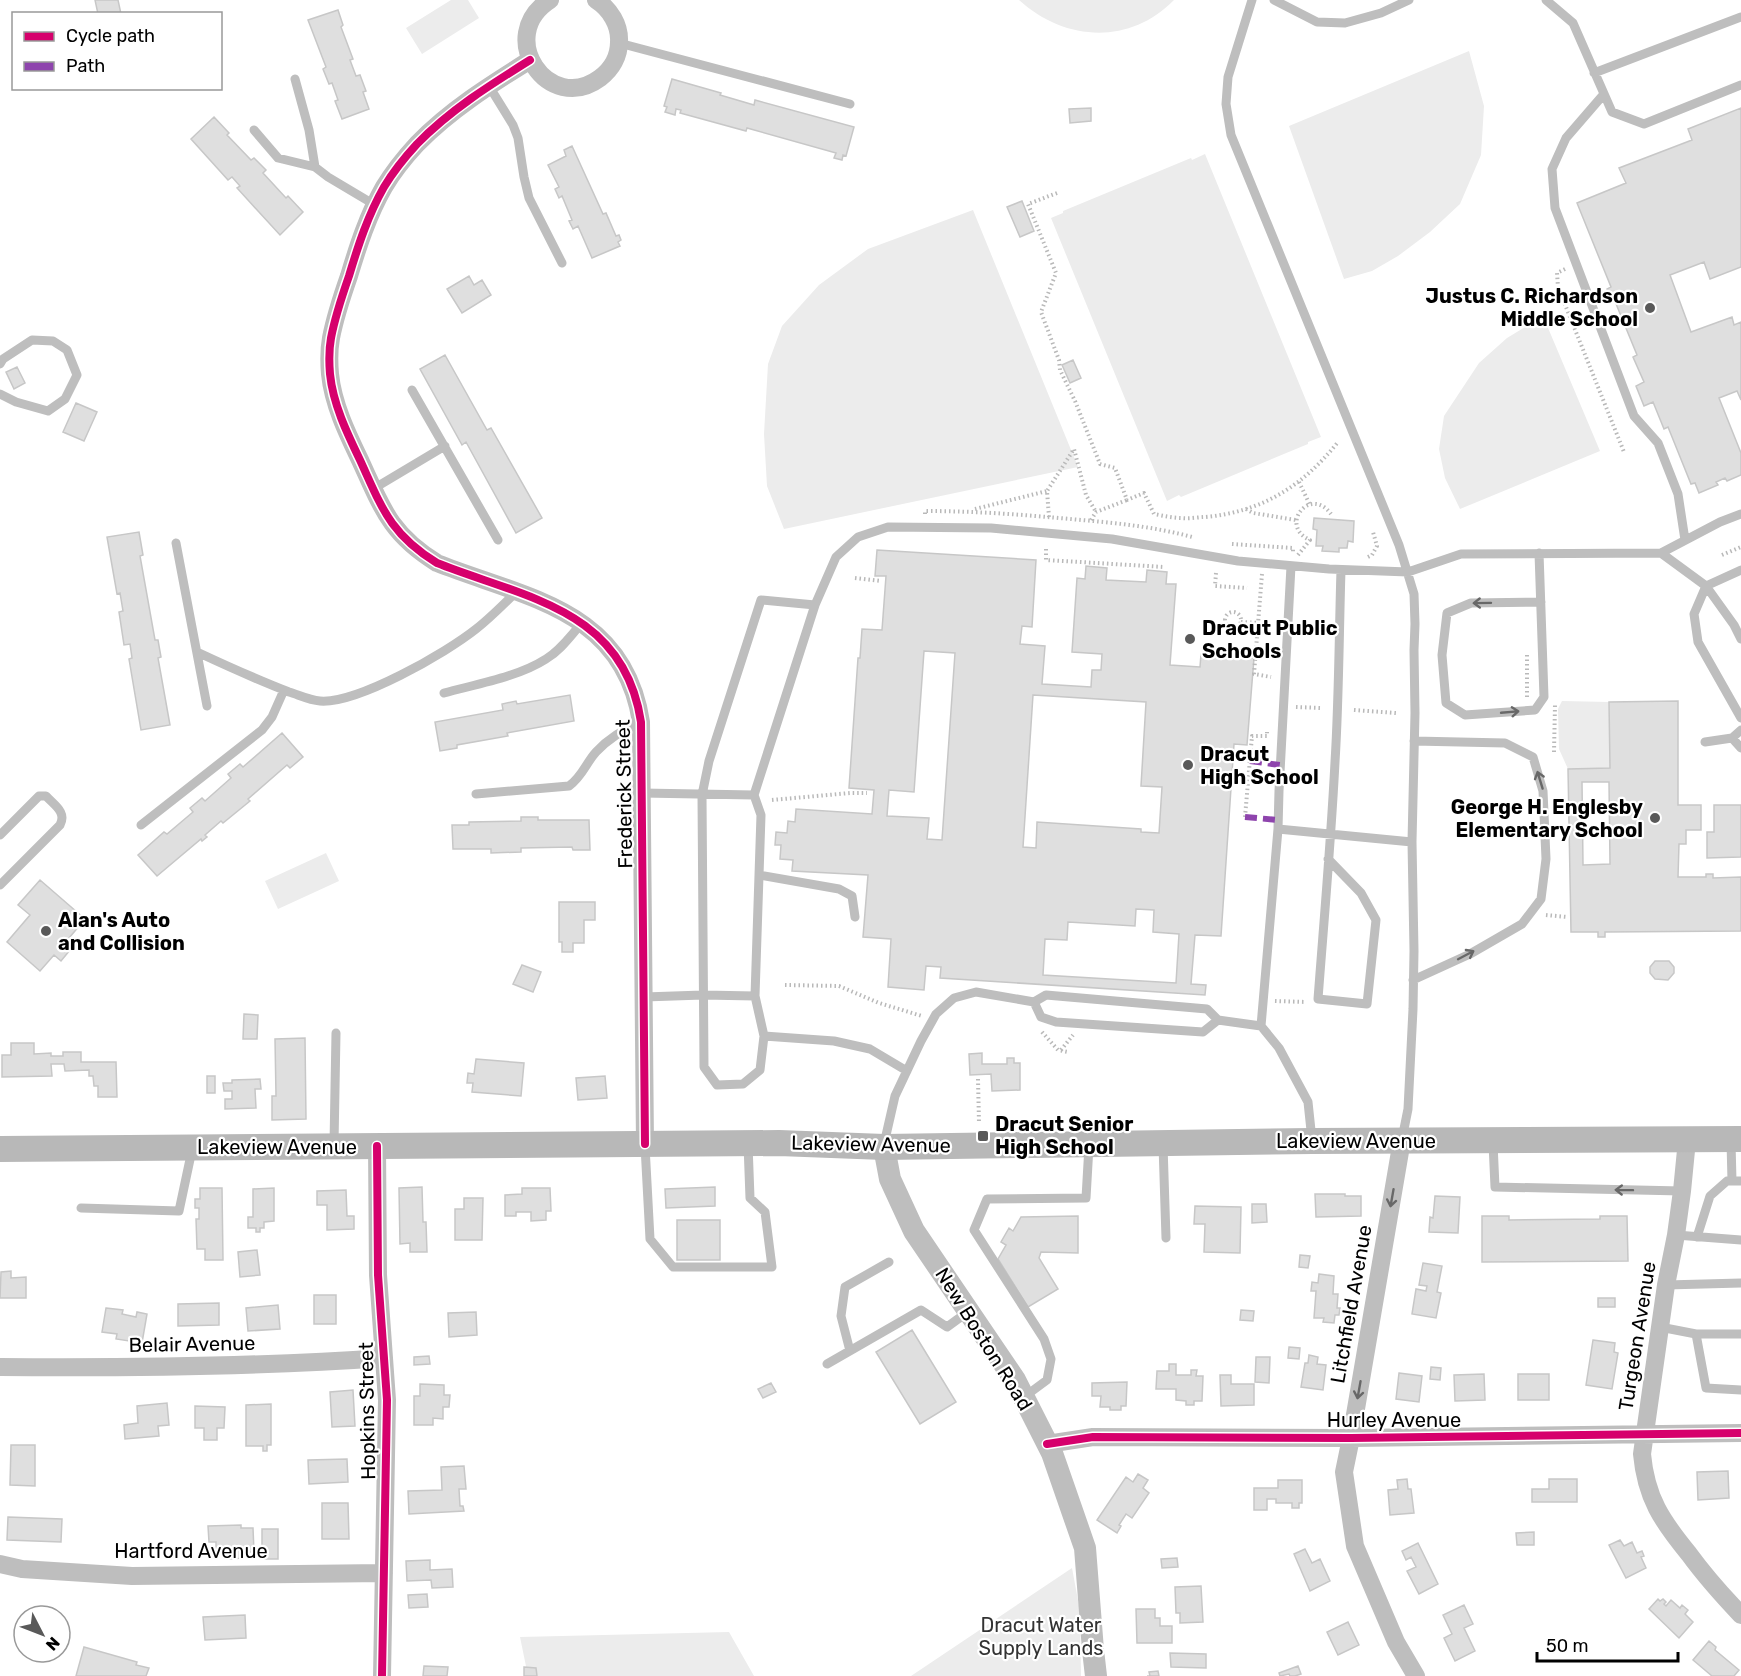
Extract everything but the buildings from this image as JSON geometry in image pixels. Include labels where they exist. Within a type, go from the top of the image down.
[{"type":"main road","name":"Lakeview Avenue","points":[[0,1149],[645,1144],[884,1147],[1402,1140],[1736,1139]]},
{"type":"street","points":[[550,0],[541,7],[530,22],[526,41],[530,60],[541,75],[558,85],[567,87],[595,82],[609,70],[618,52],[619,34],[613,17],[596,0]]},
{"type":"street","name":"Frederick Street","points":[[530,60],[450,114],[417,144],[391,176],[365,228],[344,292],[331,338],[329,357],[331,376],[341,419],[373,489],[399,534],[422,554],[437,563],[546,602],[582,622],[605,643],[623,669],[637,699],[641,722],[645,1144]]},
{"type":"street","name":"Litchfield Avenue","points":[[1402,1140],[1344,1472],[1354,1546],[1396,1642],[1416,1676]]},
{"type":"street","name":"Turgeon Avenue","points":[[1687,1140],[1683,1191],[1666,1285],[1642,1454],[1643,1469],[1657,1511],[1666,1525],[1713,1586],[1741,1615]]},
{"type":"street","name":"Hopkins Street","points":[[377,1146],[378,1275],[387,1400],[382,1676]]},
{"type":"street","name":"New Boston Road","points":[[884,1147],[890,1179],[914,1232],[1015,1380],[1052,1453],[1085,1548],[1096,1676]]},
{"type":"street","name":"Belair Avenue","points":[[0,1367],[131,1368],[294,1365],[384,1358]]},
{"type":"street","name":"Hurley Avenue","points":[[1047,1444],[1093,1437],[1351,1438],[1741,1433]]},
{"type":"street","name":"Hartford Avenue","points":[[0,1564],[22,1569],[132,1576],[384,1573]]},
{"type":"lane","points":[[1252,0],[1228,77],[1226,104],[1231,135],[1399,545],[1414,594],[1413,980],[1407,1109],[1402,1140]]},
{"type":"lane","points":[[1274,0],[1317,22],[1345,23],[1382,13],[1408,0]]},
{"type":"lane","points":[[1546,0],[1573,23],[1612,112],[1644,124],[1741,85]]},
{"type":"lane","points":[[1594,73],[1741,17]]},
{"type":"lane","points":[[619,43],[850,104]]},
{"type":"lane","points":[[295,80],[309,130],[315,167]]},
{"type":"lane","points":[[489,86],[513,125],[518,138],[529,198],[562,263]]},
{"type":"lane","points":[[1604,94],[1566,138],[1552,169],[1555,208],[1634,416],[1658,443],[1678,494],[1685,540]]},
{"type":"lane","points":[[254,130],[278,158],[315,167],[375,205]]},
{"type":"lane","points":[[0,364],[3,359],[32,340],[53,341],[67,350],[77,375],[65,399],[48,411],[16,402],[0,394]]},
{"type":"lane","points":[[412,390],[498,540]]},
{"type":"lane","points":[[373,489],[445,446]]},
{"type":"lane","points":[[814,605],[760,600],[709,761],[702,795],[704,1067],[717,1085],[743,1084],[760,1070],[764,1036],[755,996],[761,815],[754,795],[814,605],[836,556],[858,537],[888,527],[991,528],[1112,539],[1238,561],[1341,570],[1408,572],[1461,554],[1661,553],[1720,522],[1741,514]]},
{"type":"lane","points":[[176,543],[207,706]]},
{"type":"lane","points":[[1539,553],[1541,602],[1544,697],[1535,710],[1465,716],[1446,703],[1442,655],[1447,613],[1471,603],[1541,602]]},
{"type":"lane","points":[[1661,553],[1706,586],[1734,625],[1741,639]]},
{"type":"lane","points":[[1261,1026],[1278,829],[1291,566]]},
{"type":"lane","points":[[1328,859],[1361,893],[1376,920],[1367,1004],[1318,999],[1328,859],[1330,834],[1335,761],[1341,570]]},
{"type":"lane","points":[[1741,570],[1706,586],[1694,614],[1698,642],[1741,718]]},
{"type":"lane","points":[[196,652],[284,690],[318,701],[340,700],[393,678],[456,644],[516,592]]},
{"type":"lane","points":[[444,693],[516,673],[538,664],[554,653],[582,622]]},
{"type":"lane","points":[[141,825],[262,730],[272,717],[284,690]]},
{"type":"lane","points":[[476,794],[569,786],[580,776],[596,752],[619,732],[641,722]]},
{"type":"lane","points":[[1705,742],[1732,738],[1741,730]]},
{"type":"lane","points":[[1732,738],[1741,748]]},
{"type":"lane","points":[[1413,980],[1470,954],[1522,924],[1541,899],[1546,859],[1544,791],[1533,757],[1505,743],[1414,741]]},
{"type":"lane","points":[[642,793],[754,795]]},
{"type":"lane","points":[[0,835],[39,796],[46,796],[63,815],[60,825],[0,885]]},
{"type":"lane","points":[[1278,829],[1412,842]]},
{"type":"lane","points":[[759,875],[839,889],[852,896],[855,917]]},
{"type":"lane","points":[[884,1147],[895,1096],[936,1014],[954,998],[976,992],[1034,1002],[1046,995],[1207,1009],[1218,1020],[1261,1026],[1279,1048],[1308,1102],[1312,1141]]},
{"type":"lane","points":[[644,997],[755,996]]},
{"type":"lane","points":[[1034,1002],[1041,1017],[1056,1022],[1203,1032],[1218,1020]]},
{"type":"lane","points":[[334,1146],[336,1033]]},
{"type":"lane","points":[[764,1036],[834,1041],[870,1049],[907,1071]]},
{"type":"lane","points":[[1697,1237],[1710,1196],[1727,1181],[1737,1181],[1736,1139]]},
{"type":"lane","points":[[1493,1141],[1495,1187],[1683,1191]]},
{"type":"lane","points":[[1163,1143],[1166,1238]]},
{"type":"lane","points":[[645,1144],[650,1239],[673,1267],[772,1267],[765,1212],[750,1198],[748,1144]]},
{"type":"lane","points":[[1023,1398],[1047,1380],[1051,1359],[1044,1339],[974,1230],[987,1199],[1086,1198],[1090,1144]]},
{"type":"lane","points":[[81,1208],[179,1211],[192,1148]]},
{"type":"lane","points":[[1676,1235],[1741,1240]]},
{"type":"lane","points":[[850,1351],[841,1316],[845,1287],[889,1263]]},
{"type":"lane","points":[[1666,1285],[1741,1283]]},
{"type":"lane","points":[[827,1364],[921,1310],[947,1327],[969,1311]]},
{"type":"lane","points":[[1660,1327],[1696,1334],[1741,1334]]},
{"type":"lane","points":[[1696,1334],[1706,1388],[1741,1390]]},
{"type":"path","points":[[1057,193],[1028,204],[1056,273],[1041,312],[1059,360],[1060,370],[1100,464],[1115,468],[1127,500]]},
{"type":"path","points":[[1575,262],[1557,273],[1558,287],[1624,452]]},
{"type":"path","points":[[1091,520],[1096,512],[1144,493],[1154,514],[1183,519],[1222,516],[1255,507],[1284,493],[1299,482],[1328,455],[1338,442]]},
{"type":"path","points":[[1049,517],[1047,491],[1074,449],[1086,495],[1096,512]]},
{"type":"path","points":[[1299,482],[1310,505]]},
{"type":"path","points":[[970,511],[1047,491]]},
{"type":"path","points":[[1298,555],[1310,540],[1300,534],[1297,529],[1296,520],[1299,512],[1310,505],[1322,505],[1331,514]]},
{"type":"path","points":[[1246,509],[1253,513],[1296,520]]},
{"type":"path","points":[[1264,546],[1254,674],[1271,676],[1270,686]]},
{"type":"path","points":[[1722,555],[1741,547]]},
{"type":"path","points":[[1046,549],[1046,560],[1164,567]]},
{"type":"path","points":[[1216,573],[1215,586],[1247,588]]},
{"type":"path","points":[[855,578],[881,581]]},
{"type":"path","points":[[1234,613],[1239,615],[1240,622],[1234,628],[1227,625],[1225,620],[1227,615],[1234,613]]},
{"type":"path","points":[[1240,622],[1259,623]]},
{"type":"path","points":[[1527,654],[1527,697]]},
{"type":"path","points":[[1554,752],[1555,704]]},
{"type":"path","points":[[1296,707],[1321,708]]},
{"type":"path","points":[[1354,710],[1396,713]]},
{"type":"path","points":[[1245,817],[1252,736],[1267,736],[1268,726]]},
{"type":"path","points":[[772,800],[867,793]]},
{"type":"path","points":[[1546,915],[1567,917]]},
{"type":"path","points":[[785,985],[839,986],[879,1003],[923,1016]]},
{"type":"path","points":[[1272,1001],[1303,1003],[1318,999]]},
{"type":"path","points":[[1036,1026],[1058,1050],[1068,1052]]},
{"type":"path","points":[[978,1079],[979,1123]]},
{"type":"green space","points":[[451,0],[468,0],[479,18],[422,54],[406,28]]},
{"type":"green space","points":[[1019,0],[1174,0],[1156,15],[1137,25],[1117,31],[1096,33],[1056,24],[1037,14]]},
{"type":"green space","points":[[1469,51],[1484,106],[1481,155],[1460,204],[1430,232],[1398,256],[1372,271],[1344,279],[1289,126]]},
{"type":"green space","points":[[1205,154],[1321,437],[1167,501],[1051,218],[1063,211]]},
{"type":"green space","points":[[973,210],[1078,467],[784,529],[767,486],[764,434],[768,364],[782,326],[819,285],[868,249]]},
{"type":"green space","points":[[1543,316],[1600,451],[1460,509],[1445,478],[1439,449],[1444,416],[1479,363],[1507,338]]},
{"type":"green space","points":[[1562,701],[1609,702],[1610,768],[1568,769],[1559,749],[1558,709]]},
{"type":"green space","points":[[326,853],[339,881],[278,909],[265,881]]},
{"type":"green space","name":"Dracut Water Supply Lands","points":[[1072,1568],[1080,1611],[1081,1676],[911,1676]]},
{"type":"green space","points":[[729,1632],[754,1676],[528,1676],[520,1637]]},
{"type":"marked path","points":[[1250,761],[1280,765]]},
{"type":"marked path","points":[[1245,817],[1278,820]]},
{"type":"cycle path","points":[[530,60],[443,120],[413,149],[388,181],[373,208],[364,231],[339,307],[330,342],[330,374],[334,396],[350,439],[389,519],[408,541],[437,563],[536,599],[566,613],[592,631],[614,654],[631,684],[641,722],[645,1144]]},
{"type":"cycle path","points":[[377,1146],[378,1275],[387,1400],[382,1676]]},
{"type":"cycle path","points":[[1047,1444],[1093,1437],[1351,1438],[1741,1433]]},
{"type":"place","name":"Justus C. Richardson Middle School","points":[[1650,308]]},
{"type":"place","name":"Dracut Public Schools","points":[[1190,639]]},
{"type":"place","name":"Dracut High School","points":[[1188,765]]},
{"type":"place","name":"George H. Englesby Elementary School","points":[[1655,818]]},
{"type":"place","name":"Alan's Auto and Collision","points":[[46,931]]},
{"type":"place","name":"Dracut Senior High School","points":[[983,1136]]}]
